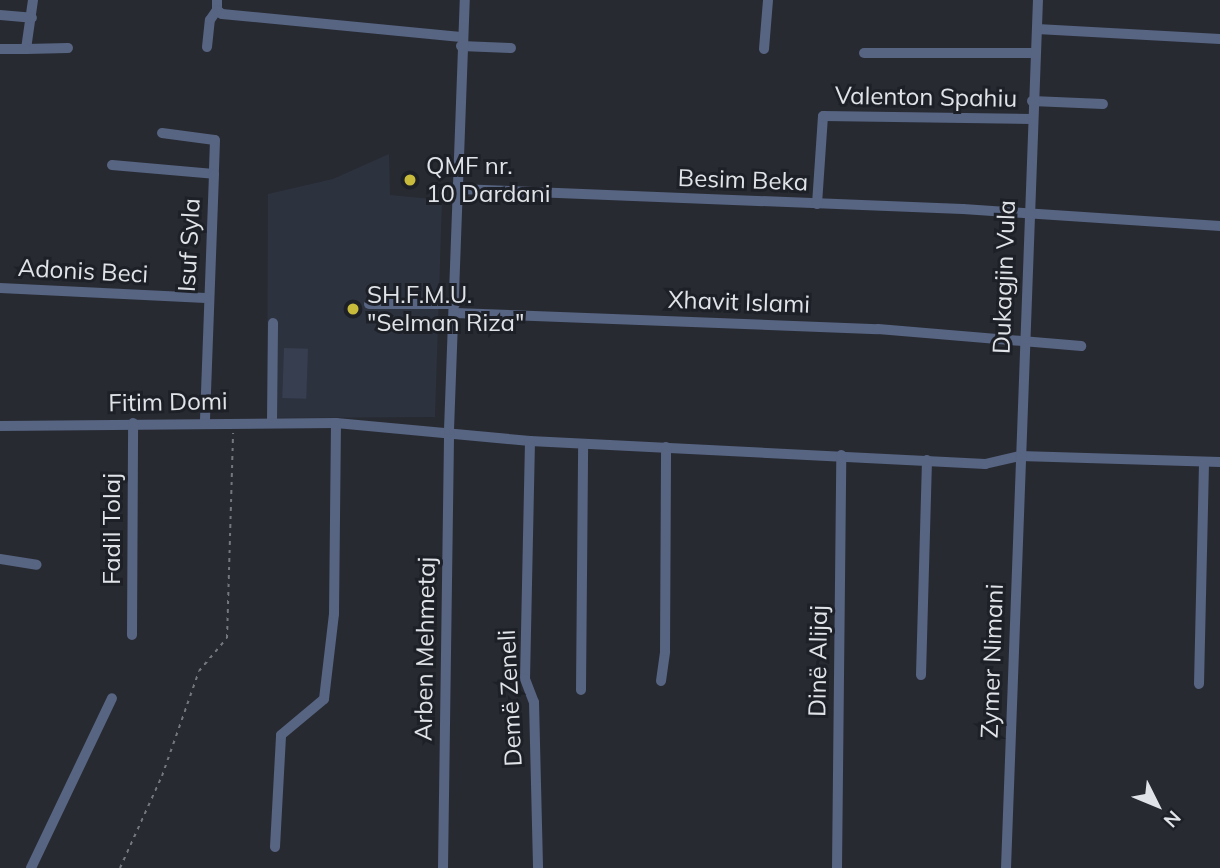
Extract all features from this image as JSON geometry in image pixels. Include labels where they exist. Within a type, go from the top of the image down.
[{"type":"street","points":[[26,49],[33,0]]},
{"type":"street","name":"Arben Mehmetaj","points":[[443,868],[449,430],[455,309],[461,42],[466,0]]},
{"type":"street","points":[[764,49],[768,0]]},
{"type":"street","name":"Dukagjin Vula","points":[[1020,456],[1022,338],[1038,0]]},
{"type":"street","points":[[206,47],[210,20],[217,5],[511,48]]},
{"type":"street","points":[[0,15],[32,18]]},
{"type":"street","points":[[1037,29],[1177,33],[1220,39]]},
{"type":"street","points":[[0,49],[68,48]]},
{"type":"street","points":[[864,52],[1035,53]]},
{"type":"street","points":[[1032,101],[1103,104]]},
{"type":"street","name":"Valenton Spahiu","points":[[817,204],[823,116],[1031,119]]},
{"type":"street","points":[[162,133],[215,140],[214,173]]},
{"type":"street","name":"Isuf Syla","points":[[112,165],[214,173],[206,298],[205,422]]},
{"type":"street","name":"Besim Beka","points":[[458,189],[1027,213],[1220,226]]},
{"type":"street","name":"Adonis Beci","points":[[0,288],[206,298]]},
{"type":"street","name":"Xhavit Islami","points":[[369,304],[1022,338],[1081,346]]},
{"type":"street","points":[[272,422],[273,323]]},
{"type":"street","name":"Fitim Domi","points":[[0,426],[272,422],[449,430]]},
{"type":"street","name":"Fadil Tolaj","points":[[132,635],[133,423]]},
{"type":"street","points":[[275,847],[281,735],[324,699],[334,614],[336,423]]},
{"type":"street","points":[[449,430],[530,441],[985,464],[1020,456],[1220,462]]},
{"type":"street","name":"Demë Zeneli","points":[[530,441],[526,679],[534,702],[538,868]]},
{"type":"street","points":[[581,690],[583,444]]},
{"type":"street","points":[[661,681],[665,651],[666,447]]},
{"type":"street","name":"Dinë Alijaj","points":[[836,868],[841,455]]},
{"type":"street","name":"Zymer Nimani","points":[[1006,868],[1020,456]]},
{"type":"street","points":[[921,674],[927,460]]},
{"type":"street","points":[[1199,684],[1204,462]]},
{"type":"street","points":[[0,559],[37,565]]},
{"type":"street","points":[[31,868],[112,698]]},
{"type":"path","points":[[121,868],[162,776],[199,671],[227,638],[234,422]]},
{"type":"shaded area","name":"SH.F.M.U. \"Selman Riza\"","points":[[389,154],[390,195],[442,200],[435,417],[267,418],[268,194],[333,179]]},
{"type":"shaded area","points":[[284,348],[308,349],[306,399],[282,398]]},
{"type":"place","name":"QMF nr. 10 Dardani","points":[[410,180]]},
{"type":"place","name":"SH.F.M.U. \"Selman Riza\"","points":[[353,309]]}]
